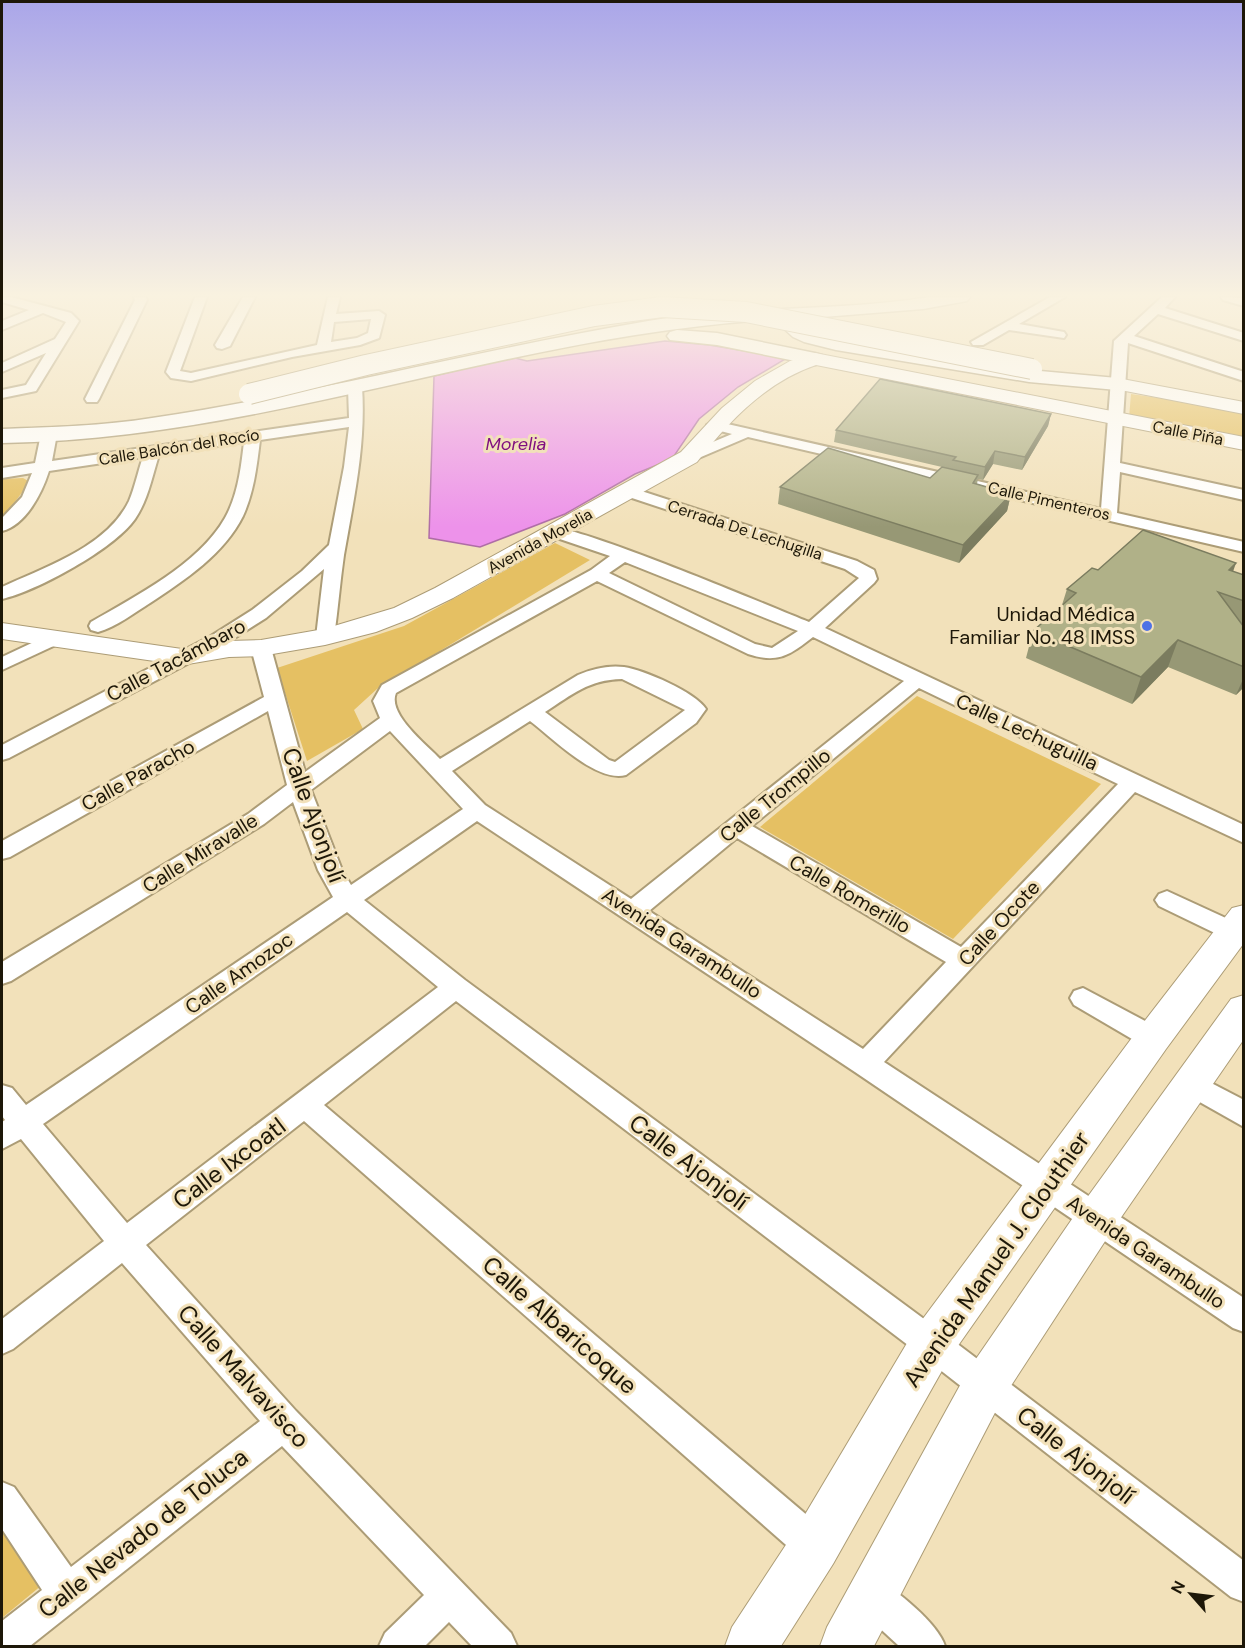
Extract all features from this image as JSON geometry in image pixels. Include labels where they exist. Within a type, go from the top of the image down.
[{"type":"main road","points":[[249,394],[330,374]]},
{"type":"main road","points":[[2,424],[110,416],[249,394],[347,374]]},
{"type":"main road","points":[[2,436],[151,425],[416,374]]},
{"type":"main road","name":"Avenida Morelia","points":[[2,612],[223,645],[261,648],[325,637],[367,626],[403,613],[557,532],[689,457],[714,424],[781,374]]},
{"type":"main road","name":"Calle Piña","points":[[890,374],[1244,444]]},
{"type":"main road","points":[[1009,374],[1071,382],[1117,384]]},
{"type":"main road","points":[[1060,374],[1117,384]]},
{"type":"main road","name":"Calle Piña","points":[[1117,384],[1244,408]]},
{"type":"main road","name":"Avenida Morelia","points":[[2,631],[182,657],[223,645]]},
{"type":"main road","name":"Avenida Manuel J. Clouthier","points":[[751,1647],[815,1546],[932,1344],[1238,924]]},
{"type":"main road","points":[[846,1647],[985,1385],[1096,1219],[1244,1009]]},
{"type":"street","points":[[2,394],[31,388],[40,374]]},
{"type":"street","points":[[92,399],[104,374]]},
{"type":"street","points":[[175,374],[191,377],[205,374]]},
{"type":"street","points":[[1109,514],[1118,374]]},
{"type":"street","points":[[325,637],[336,547],[352,478],[357,421],[355,387]]},
{"type":"street","name":"Calle Balcón del Rocío","points":[[2,473],[357,421]]},
{"type":"street","name":"Calle Pimenteros","points":[[714,424],[1244,547]]},
{"type":"street","points":[[689,457],[746,433]]},
{"type":"street","points":[[2,526],[18,513],[44,468],[49,434]]},
{"type":"street","points":[[98,626],[138,603],[181,573],[215,541],[233,518],[237,509],[243,491],[253,436]]},
{"type":"street","points":[[2,594],[78,557],[108,537],[126,519],[136,501],[152,452]]},
{"type":"street","points":[[1112,466],[1244,495]]},
{"type":"street","name":"Cerrada De Lechugilla","points":[[629,492],[861,569],[868,574],[868,579],[811,629]]},
{"type":"street","name":"Calle Lechuguilla","points":[[557,532],[623,555],[811,629],[1244,835]]},
{"type":"street","name":"Calle Tacámbaro","points":[[223,645],[308,575],[336,547]]},
{"type":"street","points":[[391,720],[382,704],[383,696],[389,689],[597,574],[623,555]]},
{"type":"street","points":[[597,574],[760,652],[779,652],[811,629]]},
{"type":"street","points":[[2,664],[53,639]]},
{"type":"street","name":"Calle Ajonjolí","points":[[261,648],[298,788],[330,870],[346,898],[456,987],[932,1344],[1244,1584]]},
{"type":"street","name":"Calle Tacámbaro","points":[[2,753],[182,657]]},
{"type":"street","points":[[438,770],[531,711],[585,679],[598,674],[609,673],[637,677],[687,701],[696,709],[689,718],[618,770],[601,765],[531,711]]},
{"type":"street","name":"Calle Trompillo","points":[[633,911],[918,680]]},
{"type":"street","name":"Calle Paracho","points":[[2,851],[275,699]]},
{"type":"street","name":"Avenida Garambullo","points":[[391,720],[477,810],[865,1064],[1244,1317]]},
{"type":"street","name":"Calle Miravalle","points":[[2,974],[256,819],[391,720]]},
{"type":"street","name":"Calle Ocote","points":[[865,1064],[1132,782]]},
{"type":"street","name":"Calle Amozoc","points":[[13,1130],[346,898],[477,810]]},
{"type":"street","name":"Calle Romerillo","points":[[736,827],[963,960]]},
{"type":"street","points":[[1167,900],[1238,924]]},
{"type":"street","name":"Calle Ixcoatl","points":[[2,1338],[456,987]]},
{"type":"street","points":[[1083,998],[1153,1038]]},
{"type":"street","points":[[1192,1084],[1244,1115]]},
{"type":"street","name":"Calle Malvavisco","points":[[2,1096],[13,1130],[124,1244],[284,1423],[498,1647]]},
{"type":"street","name":"Calle Albaricoque","points":[[305,1105],[815,1546]]},
{"type":"street","name":"Calle Nevado de Toluca","points":[[2,1645],[66,1592],[284,1423]]},
{"type":"street","points":[[2,1499],[66,1592]]},
{"type":"street","points":[[398,1647],[450,1596]]},
{"type":"street","points":[[874,1598],[926,1647]]},
{"type":"shaded area","points":[[1131,394],[1243,410],[1243,443],[1129,418]]},
{"type":"shaded area","points":[[23,478],[30,482],[2,519],[2,479]]},
{"type":"shaded area","points":[[555,543],[590,560],[377,689],[354,710],[363,729],[307,761],[277,668],[404,626]]},
{"type":"shaded area","points":[[917,696],[1101,784],[953,939],[760,827]]},
{"type":"shaded area","points":[[2,1525],[42,1585],[2,1618]]},
{"type":"water","name":"Morelia","points":[[442,374],[760,374],[738,387],[699,419],[672,459],[635,474],[565,514],[480,547],[429,538],[434,376]]},
{"type":"building","points":[[880,379],[1051,414],[1025,457],[995,451],[985,467],[953,460],[956,457],[836,430]]},
{"type":"building","points":[[828,448],[930,478],[942,467],[978,475],[973,483],[1011,494],[963,545],[780,487]]},
{"type":"building","points":[[1143,530],[1236,563],[1229,570],[1244,575],[1244,601],[1218,592],[1244,627],[1244,667],[1178,640],[1141,677],[1033,631],[1076,593],[1067,589],[1092,568],[1098,570]]},
{"type":"place","name":"Unidad Médica Familiar No. 48 IMSS","points":[[1147,626]]}]
